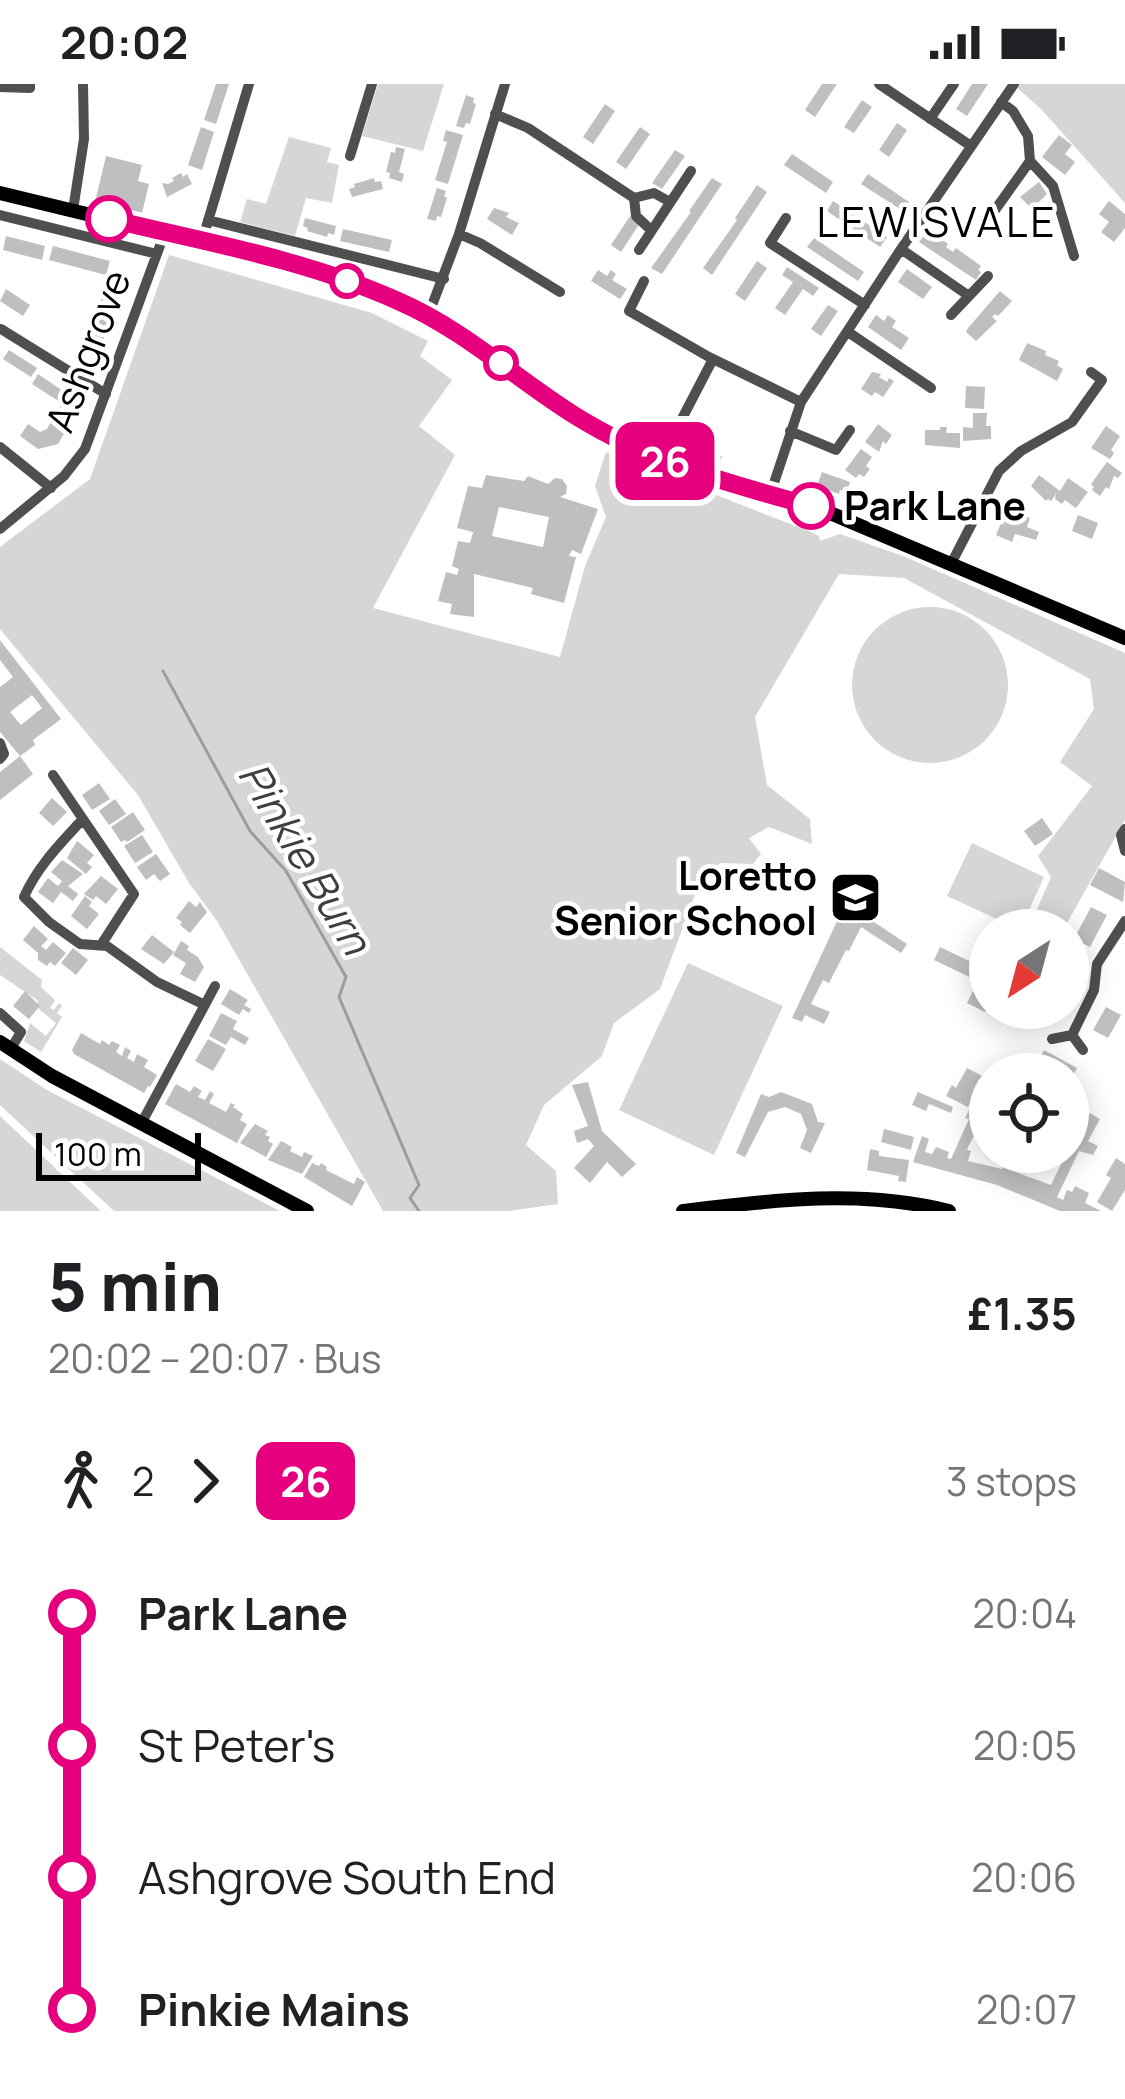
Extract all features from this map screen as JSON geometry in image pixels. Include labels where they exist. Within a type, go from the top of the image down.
[{"type":"main road","points":[[0,193],[326,272],[428,316],[574,415],[686,471],[823,510],[1125,637]]},
{"type":"main road","points":[[5,1046],[307,1211]]},
{"type":"main road","points":[[683,1211],[824,1197],[903,1202],[949,1211]]},
{"type":"street","points":[[0,87],[30,88],[30,84]]},
{"type":"street","points":[[73,210],[84,140],[83,84]]},
{"type":"street","points":[[202,241],[249,84]]},
{"type":"street","points":[[350,156],[372,84]]},
{"type":"street","points":[[428,316],[505,84]]},
{"type":"street","points":[[879,84],[971,146]]},
{"type":"street","points":[[930,119],[954,84]]},
{"type":"street","points":[[770,495],[801,402],[1014,84]]},
{"type":"street","points":[[1001,102],[1013,111],[1028,136],[1030,161],[1053,186],[1073,256]]},
{"type":"street","points":[[495,115],[527,128],[634,197],[654,193],[670,202]]},
{"type":"street","points":[[985,224],[1030,161]]},
{"type":"street","points":[[638,250],[691,170]]},
{"type":"street","points":[[634,197],[636,215],[652,230]]},
{"type":"street","points":[[0,215],[157,254]]},
{"type":"street","points":[[786,218],[770,243],[866,305]]},
{"type":"street","points":[[208,220],[444,279]]},
{"type":"street","name":"Ashgrove","points":[[0,530],[51,488],[86,449],[165,232]]},
{"type":"street","points":[[459,234],[560,292]]},
{"type":"street","points":[[901,249],[969,296]]},
{"type":"street","points":[[951,315],[988,276]]},
{"type":"street","points":[[644,281],[628,311],[801,402]]},
{"type":"street","points":[[1,329],[106,394]]},
{"type":"street","points":[[848,332],[931,388]]},
{"type":"street","points":[[673,436],[713,358]]},
{"type":"street","points":[[951,564],[999,471],[1010,458],[1072,422],[1102,380],[1091,372]]},
{"type":"street","points":[[790,431],[836,450],[850,430]]},
{"type":"street","points":[[0,447],[51,488]]},
{"type":"street","points":[[0,743],[4,754],[0,759]]},
{"type":"street","points":[[53,775],[134,894],[101,945]]},
{"type":"street","points":[[82,820],[54,850],[24,897],[80,944],[101,945],[157,982],[205,1005]]},
{"type":"street","points":[[1125,829],[1121,835],[1125,851]]},
{"type":"street","points":[[1052,1040],[1072,1035],[1094,990],[1097,964],[1125,921]]},
{"type":"street","points":[[141,1124],[214,986]]},
{"type":"street","points":[[0,1013],[20,1032],[5,1046]]},
{"type":"street","points":[[1072,1035],[1084,1050]]},
{"type":"shaded area","points":[[378,84],[444,84],[423,151],[362,136]]},
{"type":"shaded area","points":[[1013,84],[1125,84],[1125,203],[1041,109]]},
{"type":"shaded area","points":[[289,137],[331,148],[327,162],[339,165],[332,203],[306,198],[295,236],[240,222],[247,199],[266,204]]},
{"type":"shaded area","points":[[169,255],[372,313],[428,341],[420,356],[452,380],[419,426],[455,455],[373,608],[560,657],[585,566],[606,517],[595,486],[606,452],[811,532],[820,541],[840,534],[903,556],[1125,653],[1125,820],[1075,909],[1037,909],[1051,877],[1038,856],[1092,786],[1060,762],[1094,709],[1090,679],[904,578],[839,574],[755,717],[767,785],[810,819],[812,844],[769,827],[749,838],[761,854],[753,864],[720,863],[696,892],[660,989],[614,1023],[602,1056],[544,1105],[526,1145],[556,1171],[558,1204],[509,1211],[383,1211],[217,921],[138,795],[0,629],[0,547],[90,479]]},
{"type":"shaded area","points":[[930,607],[960,613],[985,630],[1002,655],[1008,685],[1002,715],[985,740],[960,757],[930,763],[900,757],[875,740],[858,715],[852,685],[858,655],[875,630],[900,613]]},
{"type":"shaded area","points":[[972,843],[1044,877],[1030,909],[975,909],[947,896]]},
{"type":"shaded area","points":[[0,947],[42,980],[41,987],[55,1000],[50,1008],[62,1006],[57,1013],[62,1017],[41,1052],[24,1041],[30,1023],[46,1036],[56,1023],[39,1009],[37,1000],[0,975]]},
{"type":"shaded area","points":[[688,963],[783,1006],[714,1155],[619,1110]]},
{"type":"shaded area","points":[[0,1059],[47,1090],[280,1211],[114,1211],[0,1105]]},
{"type":"shaded area","points":[[0,1116],[101,1211],[0,1211]]},
{"type":"building","points":[[216,84],[229,84],[216,124],[204,120]]},
{"type":"building","points":[[822,84],[837,84],[815,117],[805,110]]},
{"type":"building","points":[[972,84],[988,84],[967,116],[956,109]]},
{"type":"building","points":[[466,95],[476,104],[464,128],[456,126]]},
{"type":"building","points":[[862,100],[872,107],[854,133],[844,127]]},
{"type":"building","points":[[605,104],[615,111],[593,144],[583,137]]},
{"type":"building","points":[[897,123],[907,130],[889,157],[879,150]]},
{"type":"building","points":[[201,127],[214,132],[202,170],[188,165]]},
{"type":"building","points":[[640,127],[650,134],[626,169],[616,162]]},
{"type":"building","points":[[446,130],[463,135],[448,184],[435,180]]},
{"type":"building","points":[[1059,135],[1072,145],[1065,154],[1075,162],[1065,175],[1042,157]]},
{"type":"building","points":[[396,147],[405,149],[399,172],[404,174],[402,182],[386,172]]},
{"type":"building","points":[[675,150],[685,156],[662,189],[652,183]]},
{"type":"building","points":[[792,154],[833,182],[826,193],[784,165]]},
{"type":"building","points":[[106,156],[142,165],[138,181],[149,184],[142,213],[95,202]]},
{"type":"building","points":[[181,173],[192,184],[167,197],[162,183],[174,181]]},
{"type":"building","points":[[868,174],[909,202],[903,211],[861,184]]},
{"type":"building","points":[[374,178],[383,189],[352,197],[349,189],[354,184]]},
{"type":"building","points":[[712,178],[722,184],[662,274],[651,268],[691,212]]},
{"type":"building","points":[[1039,182],[1047,194],[1032,209],[1020,197]]},
{"type":"building","points":[[757,185],[767,192],[712,275],[703,268]]},
{"type":"building","points":[[437,188],[446,191],[447,198],[436,221],[427,219]]},
{"type":"building","points":[[833,201],[887,237],[880,247],[827,211]]},
{"type":"building","points":[[1109,201],[1125,214],[1125,228],[1114,242],[1101,232],[1109,222],[1099,214]]},
{"type":"building","points":[[494,208],[519,223],[512,235],[487,219]]},
{"type":"building","points":[[630,216],[640,223],[621,252],[611,245]]},
{"type":"building","points":[[305,218],[336,226],[334,235],[307,231]]},
{"type":"building","points":[[343,229],[392,240],[389,252],[340,241]]},
{"type":"building","points":[[928,230],[953,252],[956,248],[981,266],[976,280],[919,242]]},
{"type":"building","points":[[6,236],[45,246],[42,260],[3,250]]},
{"type":"building","points":[[814,238],[864,272],[858,281],[807,247]]},
{"type":"building","points":[[53,246],[110,261],[106,275],[49,260]]},
{"type":"building","points":[[757,261],[767,268],[745,301],[735,294]]},
{"type":"building","points":[[787,267],[819,288],[813,296],[803,289],[785,315],[775,308],[793,282],[782,275]]},
{"type":"building","points":[[907,269],[932,287],[923,299],[898,282]]},
{"type":"building","points":[[598,270],[607,276],[611,270],[616,274],[612,280],[627,289],[620,299],[591,281]]},
{"type":"building","points":[[108,280],[123,285],[115,311],[99,305]]},
{"type":"building","points":[[6,289],[30,305],[23,316],[0,301]]},
{"type":"building","points":[[1000,291],[1012,301],[992,317],[997,321],[976,341],[966,332]]},
{"type":"building","points":[[828,305],[838,311],[821,336],[811,329]]},
{"type":"building","points":[[97,312],[112,318],[102,344],[87,338]]},
{"type":"building","points":[[876,315],[884,321],[888,315],[896,321],[892,327],[909,338],[901,350],[868,327]]},
{"type":"building","points":[[1027,343],[1059,361],[1063,369],[1057,381],[1019,360]]},
{"type":"building","points":[[9,350],[37,368],[31,377],[3,359]]},
{"type":"building","points":[[872,372],[894,381],[883,397],[861,389]]},
{"type":"building","points":[[38,374],[66,393],[60,402],[32,384]]},
{"type":"building","points":[[966,386],[985,387],[984,409],[965,408]]},
{"type":"building","points":[[60,406],[75,415],[58,444],[38,449],[20,436],[28,424],[40,432],[47,429]]},
{"type":"building","points":[[973,413],[987,413],[991,439],[963,441],[963,427],[973,428]]},
{"type":"building","points":[[878,424],[892,435],[879,452],[865,442]]},
{"type":"building","points":[[1106,426],[1120,436],[1110,459],[1091,448]]},
{"type":"building","points":[[947,427],[946,433],[960,433],[960,448],[925,445],[925,430]]},
{"type":"building","points":[[679,443],[722,456],[718,465],[677,450]]},
{"type":"building","points":[[861,449],[872,457],[866,466],[870,469],[856,478],[845,470]]},
{"type":"building","points":[[1107,462],[1122,473],[1114,476],[1100,496],[1091,484]]},
{"type":"building","points":[[822,472],[850,482],[847,493],[817,486]]},
{"type":"building","points":[[486,475],[524,481],[528,476],[548,484],[562,479],[567,486],[560,497],[598,509],[581,554],[572,550],[569,556],[576,557],[564,603],[531,594],[533,588],[474,574],[474,617],[450,614],[452,604],[438,601],[446,572],[457,575],[459,569],[452,566],[458,541],[470,543],[473,532],[457,528],[468,486],[482,488]],"holes":[[[499,507],[549,517],[543,547],[492,536]]]},
{"type":"building","points":[[1039,475],[1060,491],[1068,478],[1088,492],[1076,508],[1065,500],[1062,504],[1056,494],[1046,501],[1031,486]]},
{"type":"building","points":[[879,495],[892,504],[897,495],[909,503],[890,525],[871,506]]},
{"type":"building","points":[[1007,508],[1030,518],[1027,527],[1039,532],[1036,540],[1015,534],[1012,542],[996,535]]},
{"type":"building","points":[[1078,515],[1098,523],[1092,539],[1072,531]]},
{"type":"building","points":[[0,640],[61,719],[20,756],[0,732],[0,687],[13,677],[0,660]],"holes":[[[32,695],[42,708],[21,725],[10,712]]]},
{"type":"building","points":[[20,756],[33,774],[0,800],[0,772]]},
{"type":"building","points":[[99,783],[110,799],[92,810],[82,795]]},
{"type":"building","points":[[52,798],[67,812],[53,826],[39,813]]},
{"type":"building","points":[[115,799],[126,814],[109,825],[99,811]]},
{"type":"building","points":[[133,812],[145,830],[121,842],[111,827]]},
{"type":"building","points":[[1042,818],[1053,834],[1035,846],[1024,831]]},
{"type":"building","points":[[142,835],[153,852],[135,863],[124,846]]},
{"type":"building","points":[[77,841],[94,855],[86,874],[67,858]]},
{"type":"building","points":[[156,854],[170,874],[160,881],[154,874],[146,880],[137,867]]},
{"type":"building","points":[[62,860],[83,874],[68,886],[78,894],[73,901],[61,892],[53,903],[38,892],[48,878],[58,886],[62,881],[51,872]]},
{"type":"building","points":[[1099,868],[1125,882],[1123,902],[1090,885]]},
{"type":"building","points":[[101,876],[118,889],[106,904],[84,894]]},
{"type":"building","points":[[85,896],[99,914],[87,929],[71,916]]},
{"type":"building","points":[[189,901],[196,907],[200,902],[207,912],[190,933],[176,918]]},
{"type":"building","points":[[845,904],[863,916],[867,909],[875,915],[871,920],[907,944],[901,953],[861,927],[829,983],[823,980],[811,1004],[830,1012],[824,1024],[805,1015],[802,1022],[792,1018]]},
{"type":"building","points":[[1091,907],[1107,915],[1090,947],[1089,946]]},
{"type":"building","points":[[34,926],[48,939],[41,946],[46,950],[53,942],[66,953],[55,966],[38,960],[38,953],[23,940]]},
{"type":"building","points":[[152,935],[174,952],[164,964],[141,949]]},
{"type":"building","points":[[181,941],[204,967],[195,982],[180,974],[186,963],[173,955]]},
{"type":"building","points":[[940,947],[969,961],[969,977],[934,960]]},
{"type":"building","points":[[73,948],[88,960],[76,975],[61,963]]},
{"type":"building","points":[[230,989],[248,1000],[244,1005],[251,1009],[249,1013],[243,1009],[239,1015],[221,1004]]},
{"type":"building","points":[[25,991],[40,1006],[29,1019],[13,1006]]},
{"type":"building","points":[[1106,1007],[1121,1015],[1108,1038],[1093,1030]]},
{"type":"building","points":[[221,1013],[237,1021],[233,1029],[249,1038],[245,1045],[231,1037],[226,1045],[209,1036]]},
{"type":"building","points":[[81,1033],[100,1044],[102,1040],[120,1045],[116,1052],[122,1056],[125,1047],[131,1051],[127,1058],[134,1062],[137,1054],[148,1060],[144,1067],[157,1075],[150,1087],[144,1093],[74,1054]]},
{"type":"building","points":[[208,1039],[226,1049],[213,1071],[195,1061]]},
{"type":"building","points":[[969,1069],[968,1107],[946,1096],[952,1085],[956,1088]]},
{"type":"building","points":[[588,1082],[602,1131],[636,1164],[622,1177],[607,1162],[590,1183],[574,1168],[594,1146],[588,1139],[577,1143],[574,1131],[588,1126],[572,1085]]},
{"type":"building","points":[[176,1084],[190,1092],[194,1086],[202,1091],[198,1097],[205,1100],[210,1091],[214,1094],[209,1103],[226,1112],[231,1103],[235,1105],[243,1114],[240,1120],[247,1124],[237,1143],[165,1104]]},
{"type":"building","points":[[781,1092],[812,1104],[818,1122],[825,1123],[811,1153],[800,1148],[807,1130],[801,1114],[785,1107],[768,1112],[745,1157],[736,1153],[761,1094],[769,1097]]},
{"type":"building","points":[[918,1092],[953,1107],[951,1113],[929,1104],[926,1111],[912,1105]]},
{"type":"building","points":[[1089,1115],[1100,1119],[1089,1139]]},
{"type":"building","points":[[969,1119],[969,1173],[1018,1173],[1051,1185],[1057,1173],[1068,1173],[1057,1197],[1063,1200],[1075,1186],[1089,1193],[1085,1203],[1101,1211],[1060,1211],[997,1185],[913,1162],[922,1136],[929,1139],[925,1152],[932,1154],[936,1147],[949,1152],[951,1159]]},
{"type":"building","points":[[255,1124],[268,1131],[265,1135],[273,1144],[266,1157],[240,1143]]},
{"type":"building","points":[[884,1129],[914,1137],[911,1150],[881,1142]]},
{"type":"building","points":[[281,1141],[302,1157],[304,1152],[313,1156],[302,1174],[268,1160]]},
{"type":"building","points":[[870,1149],[879,1151],[879,1156],[909,1160],[906,1182],[898,1181],[899,1176],[867,1170]]},
{"type":"building","points":[[1116,1158],[1125,1164],[1125,1190],[1112,1211],[1097,1202]]},
{"type":"building","points":[[312,1163],[321,1163],[354,1184],[357,1177],[365,1182],[352,1206],[304,1177]]},
{"type":"waterway","name":"Pinkie Burn","points":[[163,671],[250,831],[286,871],[346,977],[339,997],[419,1185],[410,1198],[419,1211]]},
{"type":"bus line","name":"26","points":[[109,219],[326,272],[400,302],[474,344],[574,415],[632,446],[686,471],[811,506]]},
{"type":"place","name":"Park Lane","points":[[811,506]]},
{"type":"place","name":"Loretto Senior School","points":[[856,898]]},
{"type":"district","name":"LEWISVALE","points":[[937,222]]}]
